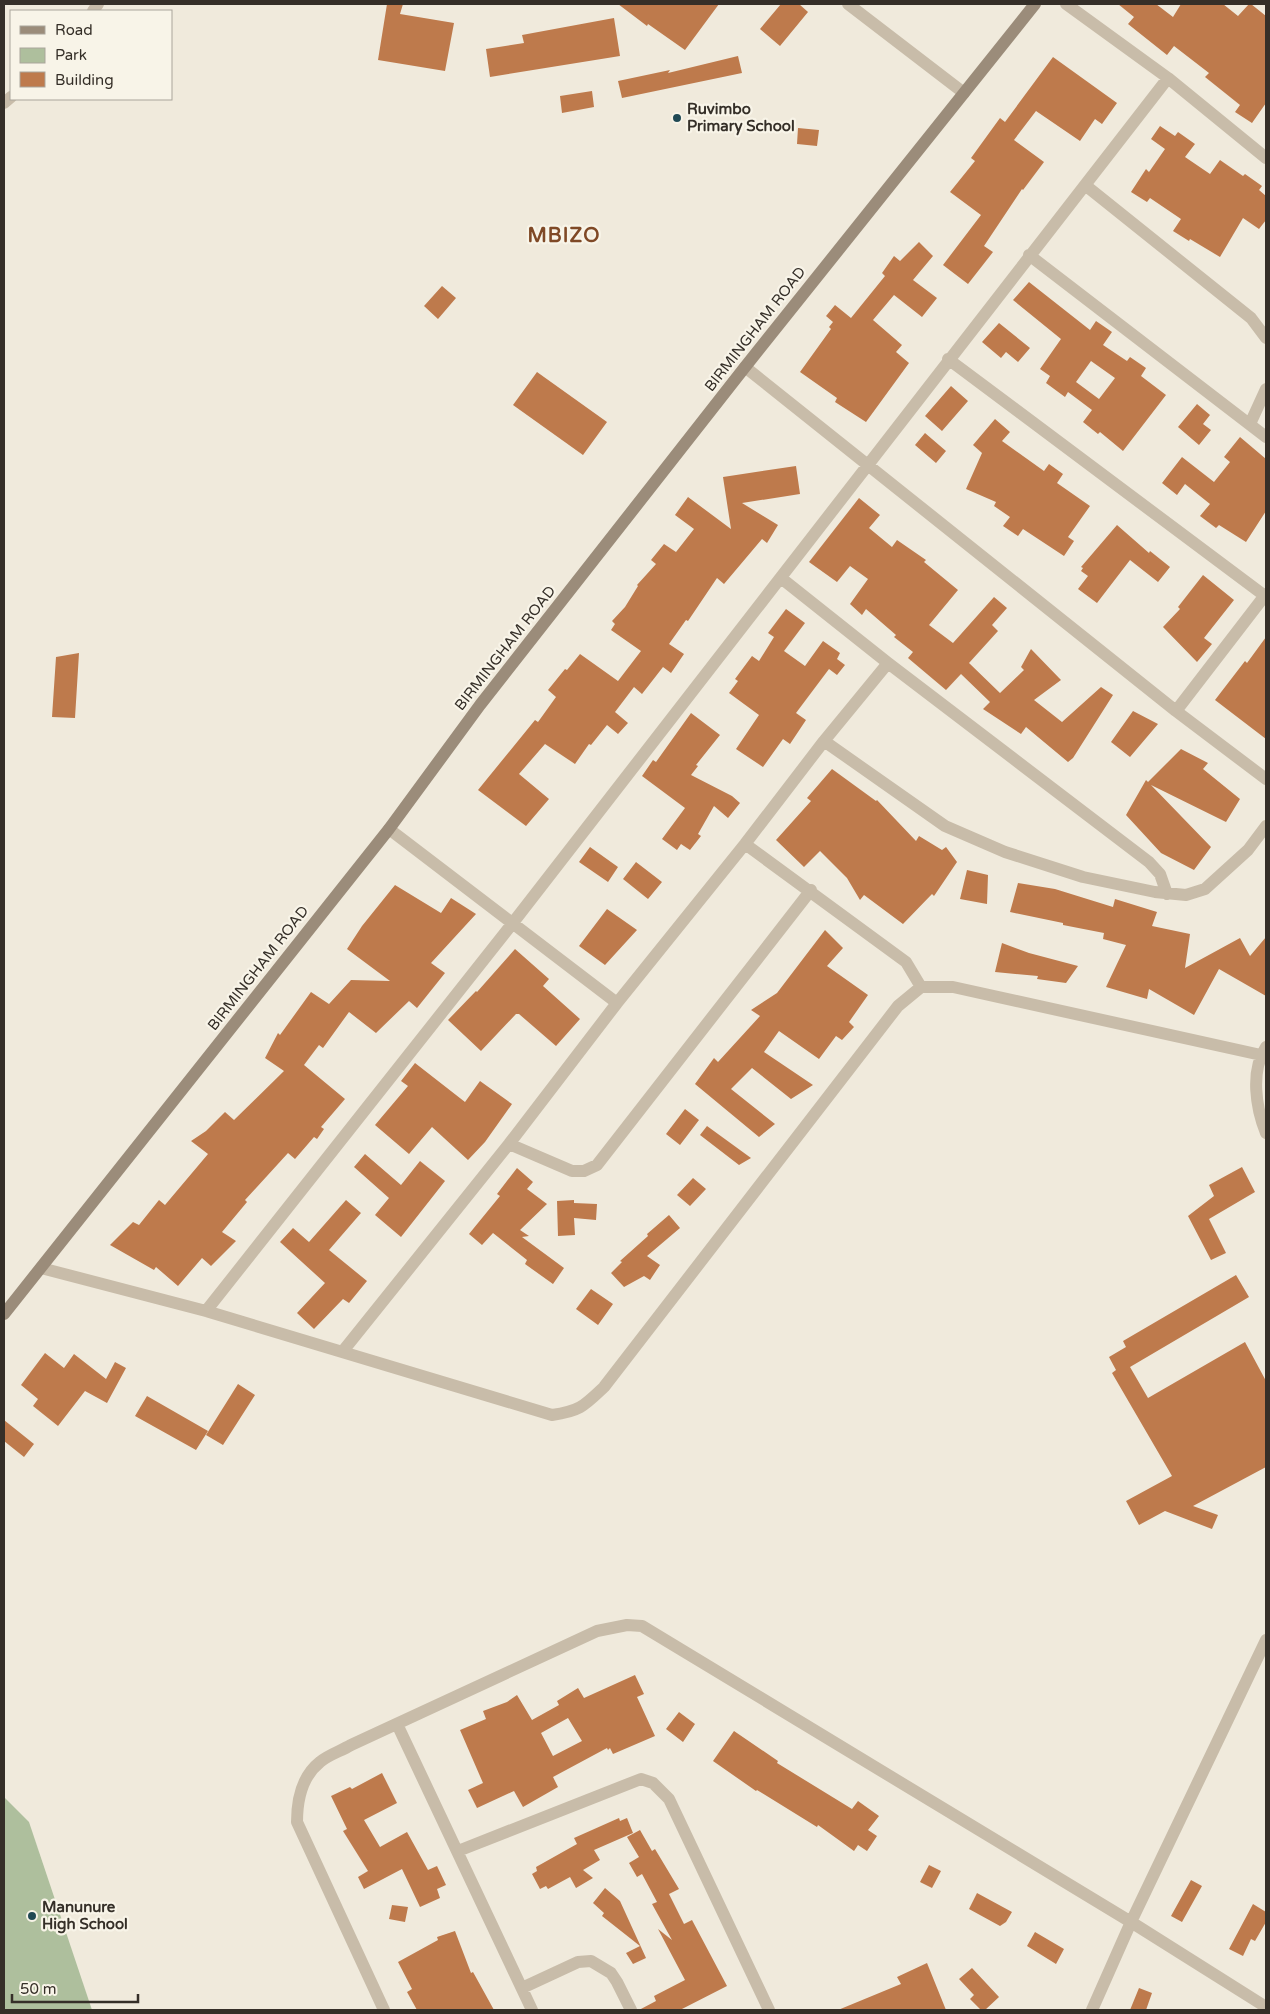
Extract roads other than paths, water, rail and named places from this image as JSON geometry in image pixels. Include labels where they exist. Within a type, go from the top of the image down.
[{"type":"street","points":[[848,4],[964,93]]},
{"type":"street","name":"BIRMINGHAM ROAD","points":[[4,1314],[389,829],[480,705],[745,367],[1035,4]]},
{"type":"street","points":[[1066,4],[1168,78],[1266,158]]},
{"type":"street","points":[[206,1311],[512,924],[781,578],[948,359],[1168,78]]},
{"type":"street","points":[[1085,184],[1251,318],[1266,338]]},
{"type":"street","points":[[1029,256],[1266,437]]},
{"type":"street","points":[[948,359],[1266,595],[1176,711]]},
{"type":"street","points":[[745,367],[1176,711],[1266,779]]},
{"type":"street","points":[[1250,424],[1266,389]]},
{"type":"street","points":[[781,578],[888,663],[1149,862],[1160,874],[1168,894]]},
{"type":"street","points":[[343,1351],[509,1144],[617,1003],[745,844],[824,741],[888,663]]},
{"type":"street","points":[[824,741],[945,826],[1005,852],[1083,878],[1168,894],[1186,895],[1205,889],[1248,850],[1266,826]]},
{"type":"street","points":[[389,829],[617,1003]]},
{"type":"street","points":[[745,844],[811,890],[906,962],[922,987]]},
{"type":"street","points":[[509,1144],[572,1172],[584,1171],[597,1165],[811,890]]},
{"type":"street","points":[[41,1268],[206,1311],[552,1415],[584,1407],[604,1387],[898,1006],[922,987],[953,987],[1264,1051],[1256,1085],[1261,1120],[1266,1133]]},
{"type":"street","points":[[384,2010],[297,1822],[297,1803],[304,1782],[319,1762],[397,1724],[597,1631],[627,1625],[642,1626],[1131,1922],[1266,2007]]},
{"type":"street","points":[[1092,2010],[1131,1922],[1266,1640]]},
{"type":"street","points":[[397,1724],[532,2010]]},
{"type":"street","points":[[458,1851],[641,1779],[653,1782],[669,1799],[769,2010]]},
{"type":"street","points":[[522,1988],[578,1962],[591,1962],[611,1973],[630,2010]]},
{"type":"place","name":"Ruvimbo Primary School","points":[[677,118]]},
{"type":"place","name":"Manunure High School","points":[[32,1916]]},
{"type":"district","name":"MBIZO","points":[[564,236]]}]
